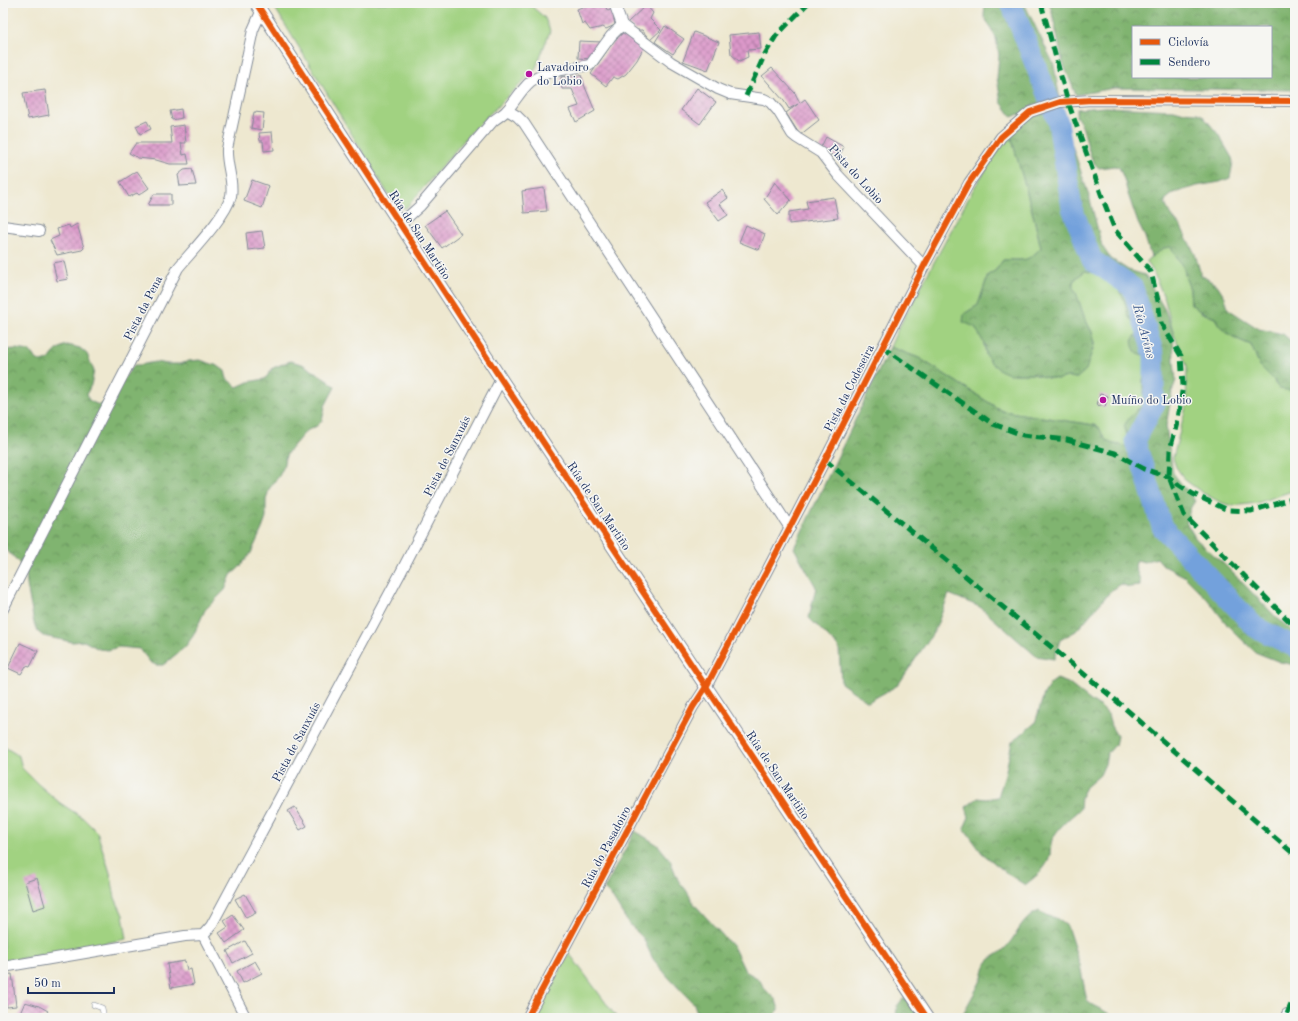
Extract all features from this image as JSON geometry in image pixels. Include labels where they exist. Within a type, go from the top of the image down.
[{"type":"street","points":[[400,224],[420,206],[493,121],[507,110],[530,82],[538,76],[590,65],[611,36],[622,25],[614,3]]},
{"type":"street","name":"Rúa de San Martiño","points":[[258,7],[501,379],[927,1018]]},
{"type":"street","name":"Pista da Pena","points":[[3,609],[178,268],[216,223],[225,209],[230,196],[232,183],[226,160],[227,149],[258,7]]},
{"type":"street","name":"Pista do Lobio","points":[[622,25],[671,62],[718,89],[730,94],[764,99],[770,102],[778,111],[792,134],[802,142],[821,153],[838,175],[924,266]]},
{"type":"street","name":"Pista da Codeseira","points":[[706,687],[790,528],[924,266],[969,183],[1001,137],[1030,112],[1060,102],[1092,100],[1295,101]]},
{"type":"street","points":[[507,110],[517,116],[524,123],[790,528]]},
{"type":"street","points":[[3,226],[39,230]]},
{"type":"street","name":"Pista de Sanxuás","points":[[203,935],[211,926],[273,811],[400,574],[501,379]]},
{"type":"street","name":"Rúa do Pasadoiro","points":[[527,1018],[693,707],[706,687]]},
{"type":"street","points":[[3,968],[185,936],[203,935],[246,1018]]},
{"type":"street","points":[[1285,1018],[1287,1014],[1289,1018]]},
{"type":"lane","points":[[94,1005],[102,1008],[104,1018]]},
{"type":"green space","points":[[272,3],[528,3],[545,18],[550,31],[535,70],[472,131],[406,208],[396,207]]},
{"type":"green space","points":[[985,3],[1024,3],[1054,65],[1063,118],[1089,196],[1102,246],[1110,258],[1128,270],[1145,275],[1165,310],[1173,332],[1176,380],[1172,392],[1166,426],[1173,473],[1195,501],[1191,507],[1186,522],[1196,539],[1225,565],[1276,617],[1295,633],[1295,665],[1280,662],[1255,652],[1229,627],[1208,600],[1184,576],[1164,566],[1157,558],[1144,562],[1137,560],[1135,566],[1140,580],[1140,586],[1129,587],[1121,584],[1110,592],[1076,631],[1060,640],[1054,659],[1036,656],[980,607],[949,594],[935,630],[898,685],[868,702],[841,683],[839,648],[809,618],[816,587],[794,548],[890,347],[919,358],[1002,411],[1094,425],[1099,427],[1107,441],[1127,447],[1129,441],[1124,426],[1132,414],[1144,405],[1145,398],[1143,380],[1148,360],[1142,354],[1136,352],[1132,342],[1134,337],[1142,330],[1130,318],[1120,292],[1111,282],[1099,275],[1085,271],[1075,279],[1073,287],[1085,319],[1092,332],[1094,345],[1086,370],[1077,378],[1068,377],[1058,379],[1033,374],[1009,374],[1000,370],[991,363],[986,355],[985,345],[975,327],[963,322],[964,314],[978,305],[988,275],[996,270],[1003,260],[1024,260],[1041,248],[1031,206],[1011,136],[1026,120],[1019,114],[1012,117],[1001,102],[997,78],[999,55],[996,38],[984,16]]},
{"type":"green space","points":[[1049,3],[1295,3],[1295,90],[1114,88],[1076,95],[1063,63]]},
{"type":"green space","points":[[1105,107],[1174,110],[1197,113],[1202,115],[1218,134],[1232,158],[1233,162],[1230,178],[1220,182],[1197,186],[1174,193],[1165,200],[1166,206],[1170,214],[1181,227],[1195,254],[1201,275],[1218,286],[1225,297],[1228,309],[1259,329],[1283,334],[1295,344],[1295,391],[1279,389],[1274,380],[1260,366],[1251,345],[1230,335],[1221,328],[1215,318],[1198,310],[1191,304],[1190,289],[1184,269],[1171,247],[1164,248],[1151,257],[1119,167],[1114,166],[1099,168],[1095,165],[1090,154],[1081,123],[1076,116],[1077,109]]},
{"type":"green space","points":[[1011,136],[1031,206],[1041,248],[1024,260],[1003,260],[996,270],[988,275],[978,305],[964,314],[979,333],[986,355],[1009,374],[1033,374],[1058,379],[1068,377],[1077,378],[1092,353],[1094,341],[1093,334],[1083,315],[1073,287],[1075,279],[1085,271],[1099,275],[1111,282],[1120,292],[1130,318],[1143,330],[1136,335],[1132,341],[1136,352],[1142,354],[1148,360],[1143,380],[1145,398],[1144,405],[1136,410],[1127,447],[1108,443],[1101,436],[1094,425],[1002,411],[919,358],[890,347],[897,331],[974,188],[1000,148]]},
{"type":"green space","points":[[1171,246],[1184,269],[1190,289],[1191,304],[1202,313],[1215,318],[1221,328],[1230,335],[1251,345],[1260,366],[1274,380],[1275,384],[1295,391],[1295,490],[1257,503],[1232,506],[1220,502],[1203,493],[1185,480],[1176,467],[1173,458],[1186,407],[1187,366],[1173,332],[1165,300],[1153,271],[1147,262],[1148,259],[1164,248]]},
{"type":"green space","points":[[67,345],[80,348],[87,354],[94,371],[91,385],[87,393],[88,399],[99,405],[105,403],[134,365],[155,362],[180,364],[200,360],[218,366],[225,371],[227,379],[237,387],[248,382],[265,379],[273,368],[290,361],[302,364],[328,380],[335,387],[325,406],[322,421],[317,426],[306,431],[288,452],[279,476],[269,489],[266,500],[266,518],[251,553],[240,567],[231,575],[225,590],[205,610],[193,636],[185,647],[163,665],[156,665],[150,662],[140,649],[119,647],[108,650],[99,649],[84,641],[72,642],[43,636],[37,631],[34,623],[26,572],[15,558],[3,548],[3,350],[16,349],[30,351],[35,358],[41,362],[49,360],[57,350]]},
{"type":"green space","points":[[1057,679],[1068,683],[1092,702],[1101,707],[1108,714],[1111,726],[1117,736],[1115,745],[1107,754],[1105,764],[1100,775],[1086,787],[1081,797],[1080,809],[1057,832],[1051,843],[1050,855],[1046,864],[1033,879],[1025,885],[1008,874],[982,853],[964,828],[969,817],[966,807],[978,798],[986,799],[998,797],[1005,775],[1012,742],[1035,723],[1044,694],[1050,684]]},
{"type":"green space","points":[[3,746],[19,756],[22,768],[39,785],[60,803],[83,818],[97,832],[111,876],[115,898],[123,915],[127,939],[3,962]]},
{"type":"green space","points":[[635,831],[658,845],[670,860],[678,880],[695,905],[734,948],[745,971],[759,979],[764,988],[776,1000],[779,1010],[772,1017],[699,1018],[694,1004],[653,959],[643,938],[629,924],[612,897],[604,889]]},
{"type":"green space","points":[[1039,911],[1045,915],[1056,918],[1067,926],[1080,965],[1087,1001],[1114,1018],[961,1018],[981,980],[987,962],[999,954],[1007,946],[1023,924],[1033,914]]},
{"type":"green space","points":[[569,953],[617,1018],[534,1018]]},
{"type":"green space","points":[[903,999],[908,999],[926,1018],[896,1018],[897,1006]]},
{"type":"building","points":[[592,3],[603,3],[608,11],[612,9],[615,25],[606,29],[603,27],[590,30],[585,23],[582,24],[577,9]]},
{"type":"building","points":[[623,3],[638,3],[639,6],[623,8]]},
{"type":"building","points":[[646,5],[653,13],[650,19],[661,30],[650,40],[642,30],[634,30],[627,23]]},
{"type":"building","points":[[665,26],[684,39],[673,54],[655,42]]},
{"type":"building","points":[[625,31],[644,47],[637,60],[626,74],[618,79],[613,77],[606,86],[591,74],[613,42]]},
{"type":"building","points":[[694,32],[719,42],[708,70],[683,61]]},
{"type":"building","points":[[759,32],[761,49],[747,50],[748,57],[739,61],[731,54],[729,35]]},
{"type":"building","points":[[579,41],[602,42],[592,59],[578,58]]},
{"type":"building","points":[[772,68],[795,93],[800,103],[805,99],[819,120],[800,135],[786,113],[798,104],[789,109],[762,76]]},
{"type":"building","name":"Lavadoiro do Lobio","points":[[528,71],[532,75],[530,77],[526,73]]},
{"type":"building","points":[[581,75],[595,111],[576,122],[570,109],[579,106],[572,89],[562,89],[561,77]]},
{"type":"building","points":[[697,88],[716,102],[700,124],[681,110]]},
{"type":"building","points":[[45,90],[49,115],[28,119],[23,93]]},
{"type":"building","points":[[181,109],[182,118],[172,120],[170,111]]},
{"type":"building","points":[[254,112],[264,113],[262,130],[251,128]]},
{"type":"building","points":[[147,121],[151,129],[140,134],[136,126]]},
{"type":"building","points":[[184,125],[186,143],[181,143],[183,155],[187,154],[189,164],[170,164],[156,160],[138,158],[129,153],[136,143],[172,143],[170,127]]},
{"type":"building","points":[[272,132],[274,150],[264,151],[263,141],[260,141],[259,133]]},
{"type":"building","points":[[826,137],[844,147],[838,158],[820,149]]},
{"type":"building","points":[[192,169],[196,185],[180,186],[178,175],[184,170]]},
{"type":"building","points":[[137,171],[149,188],[139,195],[137,193],[129,197],[120,182]]},
{"type":"building","points":[[252,180],[269,186],[262,208],[244,201]]},
{"type":"building","points":[[775,182],[791,200],[778,215],[764,199]]},
{"type":"building","points":[[544,188],[547,211],[524,213],[522,191]]},
{"type":"building","points":[[722,190],[728,198],[720,204],[728,215],[719,221],[705,202]]},
{"type":"building","points":[[154,194],[171,194],[171,205],[148,205]]},
{"type":"building","points":[[834,197],[838,218],[789,224],[789,212],[808,209],[806,201]]},
{"type":"building","points":[[445,211],[461,234],[442,248],[425,225]]},
{"type":"building","points":[[77,224],[84,248],[82,250],[57,255],[50,240],[59,236],[57,229],[69,225],[70,228]]},
{"type":"building","points":[[746,225],[765,234],[759,250],[739,242]]},
{"type":"building","points":[[262,231],[265,248],[248,250],[246,233]]},
{"type":"building","points":[[64,261],[68,279],[57,281],[53,263]]},
{"type":"building","name":"Muíño do Lobio","points":[[1100,394],[1108,396],[1105,407],[1097,405]]},
{"type":"building","points":[[20,643],[38,651],[30,667],[26,666],[21,674],[8,668]]},
{"type":"building","points":[[295,807],[307,826],[300,830],[288,811]]},
{"type":"building","points":[[37,878],[45,906],[33,910],[25,882]]},
{"type":"building","points":[[245,894],[256,913],[246,918],[235,899]]},
{"type":"building","points":[[233,915],[244,930],[226,943],[219,933],[228,927],[224,921]]},
{"type":"building","points":[[245,941],[252,953],[233,963],[227,951]]},
{"type":"building","points":[[185,961],[187,970],[191,969],[194,984],[171,988],[167,964]]},
{"type":"building","points":[[255,961],[262,973],[243,983],[237,971]]},
{"type":"building","points":[[12,974],[16,1006],[7,1007],[3,996],[3,975]]},
{"type":"building","points":[[25,1002],[39,1006],[48,1011],[43,1018],[18,1018]]},
{"type":"waterway","name":"Río Aríns","points":[[1011,3],[1058,122],[1072,208],[1092,260],[1133,288],[1154,355],[1154,405],[1135,441],[1162,527],[1255,627],[1295,647]]},
{"type":"marked path","points":[[746,96],[765,54],[776,36],[808,3]]},
{"type":"marked path","points":[[1041,3],[1068,102],[1115,230],[1151,272],[1158,301],[1161,323],[1181,356],[1183,385],[1178,419],[1170,450],[1169,477],[1184,515],[1295,627]]},
{"type":"marked path","points":[[882,347],[993,424],[1023,435],[1067,440],[1115,453],[1144,469],[1169,477],[1193,494],[1228,510],[1251,511],[1295,498]]},
{"type":"marked path","points":[[825,460],[1113,698],[1295,855]]},
{"type":"marked path","points":[[1287,1014],[1295,995]]},
{"type":"cycle path","points":[[256,3],[501,379],[927,1018]]},
{"type":"cycle path","points":[[527,1018],[693,707],[706,687],[825,460],[924,266],[969,183],[1001,137],[1030,112],[1060,102],[1092,100],[1295,101]]},
{"type":"place","name":"Lavadoiro do Lobio","points":[[529,74]]},
{"type":"place","name":"Muíño do Lobio","points":[[1103,400]]}]
